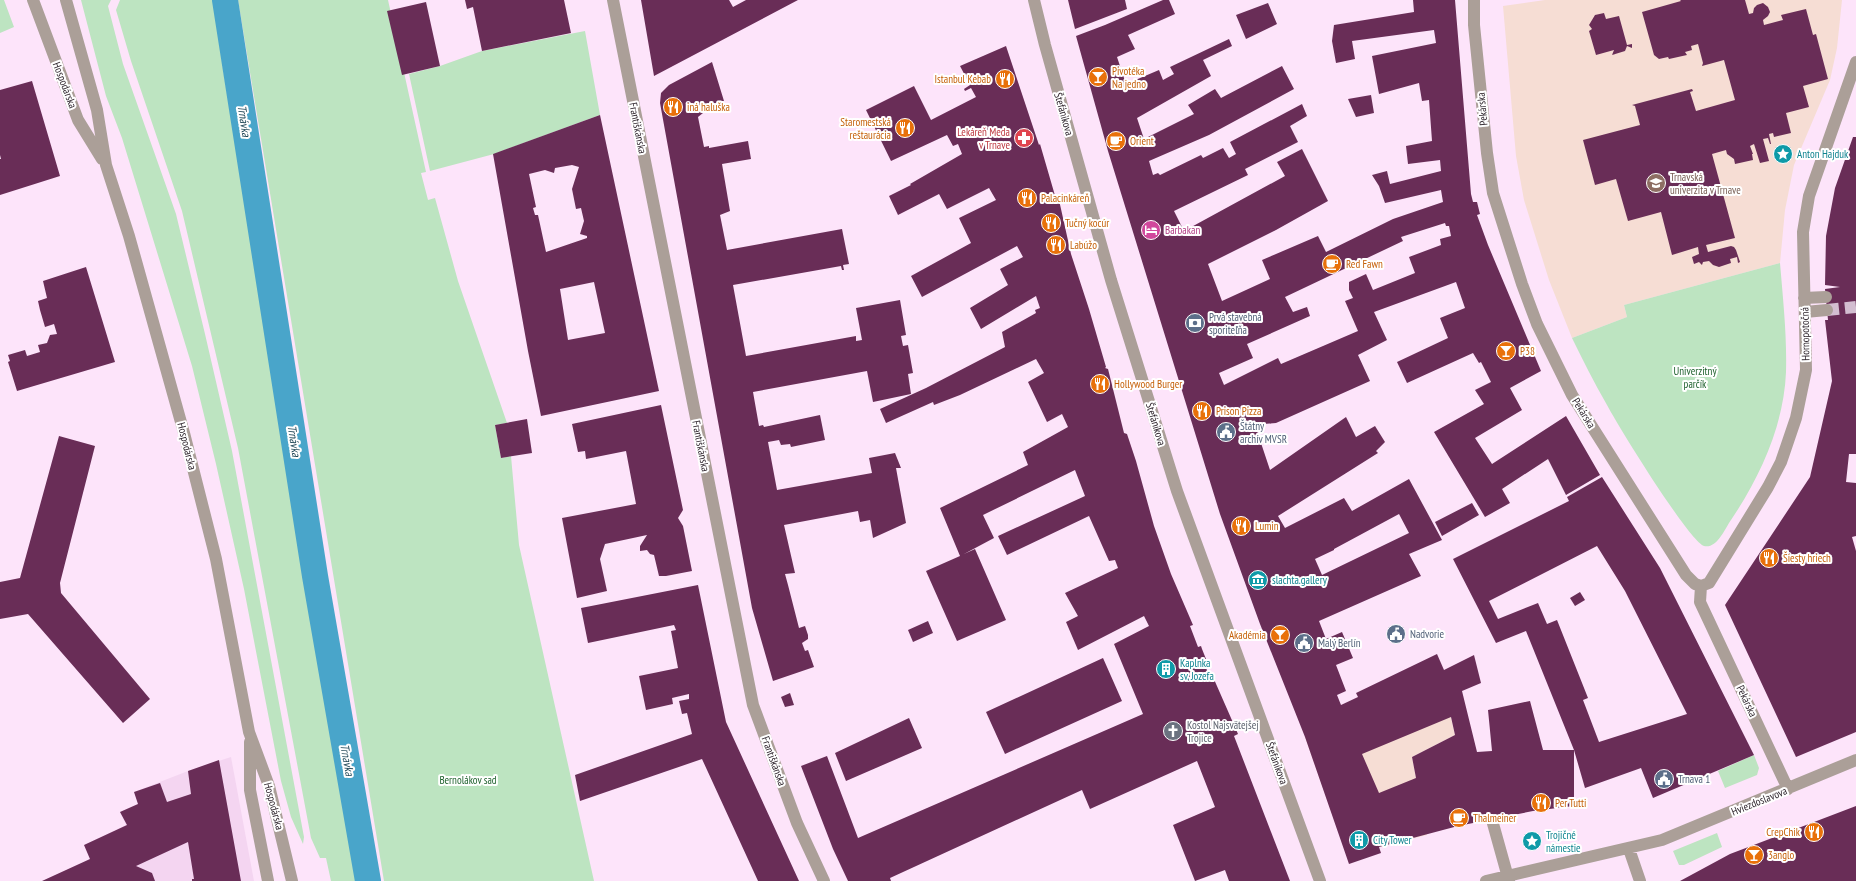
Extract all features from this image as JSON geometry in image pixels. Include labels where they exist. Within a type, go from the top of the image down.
[{"type":"street","name":"Hospodárska","points":[[33,0],[78,120],[106,166]]},
{"type":"street","name":"Hospodárska","points":[[66,0],[97,110],[106,166],[129,236],[184,434],[216,559],[250,732],[269,786],[292,881]]},
{"type":"street","name":"Františkánska","points":[[613,0],[753,705],[797,823],[824,881]]},
{"type":"street","name":"Štefánikova","points":[[1034,0],[1044,45],[1111,280],[1177,491],[1320,881]]},
{"type":"street","name":"Pekárska","points":[[1474,0],[1474,24],[1492,193],[1532,311],[1572,395],[1686,575],[1695,584],[1701,586],[1700,602],[1788,789]]},
{"type":"street","name":"Hornopotočná","points":[[1701,586],[1709,583],[1758,506],[1781,462],[1796,418],[1806,370],[1803,232],[1809,196],[1856,62]]},
{"type":"street","points":[[1804,298],[1826,297]]},
{"type":"street","points":[[1805,312],[1827,310]]},
{"type":"street","name":"Hospodárska","points":[[250,732],[250,790],[268,881]]},
{"type":"street","name":"Hviezdoslavova","points":[[1629,849],[1662,840],[1856,760]]},
{"type":"street","points":[[1492,820],[1509,879]]},
{"type":"street","points":[[1486,881],[1509,879],[1629,849],[1640,881]]},
{"type":"shaded area","name":"Trnavská univerzita v Trnave","points":[[1545,0],[1842,0],[1837,48],[1830,80],[1794,165],[1785,210],[1780,263],[1624,305],[1627,317],[1572,338],[1549,280],[1524,200],[1516,156],[1503,6]]},
{"type":"shaded area","points":[[1440,672],[1455,735],[1412,757],[1427,835],[1379,847],[1338,831],[1305,737]]},
{"type":"shaded area","points":[[231,757],[254,881],[42,881],[90,860],[84,845],[126,825],[120,812],[138,804],[134,792],[188,771]]},
{"type":"green space","points":[[0,0],[4,0],[14,27],[0,33]]},
{"type":"green space","points":[[81,0],[111,0],[108,6],[123,64],[176,214],[232,451],[304,837],[303,844],[291,817],[281,781],[244,589],[192,366],[122,138],[106,96]]},
{"type":"green space","points":[[120,0],[213,0],[224,75],[358,881],[331,881],[326,858],[320,858],[311,838],[238,448],[182,211],[131,61],[116,10]]},
{"type":"green space","name":"Bernolákov sad","points":[[238,0],[388,0],[426,172],[421,173],[428,200],[435,198],[458,281],[507,423],[495,425],[501,458],[511,456],[519,545],[594,881],[384,881]]},
{"type":"green space","points":[[585,31],[600,115],[494,154],[430,171],[409,74],[440,66],[482,51]]},
{"type":"green space","name":"Univerzitný parčík","points":[[1780,263],[1786,345],[1786,372],[1784,392],[1775,432],[1760,470],[1740,506],[1719,539],[1712,545],[1704,546],[1684,525],[1639,458],[1602,397],[1572,338],[1627,317],[1624,305]]},
{"type":"green space","points":[[1754,755],[1759,768],[1757,775],[1725,788],[1718,771]]},
{"type":"green space","points":[[1717,833],[1722,847],[1684,865],[1679,865],[1673,851]]},
{"type":"building","points":[[465,0],[564,0],[571,33],[482,51],[473,7],[467,9]]},
{"type":"building","points":[[641,0],[729,0],[733,7],[746,0],[798,0],[654,76]]},
{"type":"building","points":[[1068,0],[1125,0],[1127,9],[1075,29]]},
{"type":"building","points":[[1163,0],[1169,0],[1175,14],[1128,35],[1135,49],[1117,57],[1126,84],[1159,70],[1163,80],[1174,74],[1170,67],[1229,39],[1232,46],[1203,60],[1211,76],[1137,118],[1144,139],[1194,114],[1188,105],[1215,89],[1221,98],[1282,66],[1294,89],[1209,135],[1149,161],[1153,175],[1158,173],[1160,175],[1201,155],[1203,158],[1223,148],[1229,158],[1236,154],[1230,142],[1302,104],[1307,116],[1290,126],[1298,142],[1245,169],[1248,175],[1174,211],[1184,231],[1285,176],[1277,162],[1302,149],[1328,201],[1276,230],[1208,264],[1222,301],[1270,279],[1262,260],[1318,236],[1326,252],[1393,219],[1443,202],[1441,190],[1385,203],[1379,186],[1372,175],[1387,171],[1390,184],[1441,171],[1440,160],[1408,164],[1406,146],[1432,141],[1429,100],[1422,101],[1419,83],[1379,94],[1372,56],[1436,43],[1434,30],[1352,41],[1355,59],[1336,63],[1332,41],[1334,25],[1414,12],[1413,0],[1455,0],[1471,194],[1473,202],[1477,202],[1480,214],[1477,215],[1488,245],[1541,371],[1510,388],[1522,410],[1475,438],[1492,464],[1566,416],[1600,475],[1566,495],[1548,459],[1502,489],[1510,503],[1485,517],[1434,432],[1484,404],[1475,390],[1491,382],[1481,362],[1479,363],[1473,353],[1407,383],[1397,362],[1448,338],[1440,318],[1465,308],[1456,282],[1374,312],[1387,340],[1358,355],[1370,381],[1276,423],[1264,424],[1256,428],[1270,470],[1346,417],[1356,437],[1375,426],[1385,442],[1376,451],[1378,453],[1278,516],[1285,528],[1344,498],[1352,511],[1409,479],[1442,540],[1409,554],[1421,576],[1319,621],[1326,639],[1342,632],[1353,658],[1336,665],[1346,691],[1337,695],[1341,705],[1358,697],[1356,693],[1437,654],[1444,670],[1474,655],[1481,683],[1462,691],[1477,752],[1492,751],[1488,710],[1530,701],[1543,750],[1574,750],[1574,806],[1533,811],[1458,826],[1379,847],[1381,853],[1349,864],[1305,737],[1260,624],[1220,514],[1108,151],[1076,36]],"holes":[[[1445,223],[1446,226],[1449,226],[1451,236],[1440,239],[1441,245],[1409,257],[1415,273],[1373,290],[1366,274],[1349,282],[1349,290],[1353,298],[1345,301],[1358,331],[1281,364],[1278,358],[1224,385],[1219,373],[1253,358],[1247,344],[1310,316],[1307,307],[1293,312],[1285,297],[1403,241],[1401,237]],[[1399,514],[1409,533],[1322,575],[1315,559]],[[1451,717],[1455,735],[1412,757],[1416,778],[1379,793],[1362,754]]]},
{"type":"building","points":[[1680,0],[1745,0],[1749,14],[1753,13],[1754,8],[1757,5],[1763,3],[1768,7],[1770,12],[1763,20],[1764,25],[1783,20],[1781,15],[1806,9],[1813,35],[1816,34],[1828,79],[1803,86],[1809,107],[1786,113],[1791,133],[1774,137],[1773,133],[1769,134],[1771,144],[1768,138],[1763,139],[1769,161],[1760,163],[1754,144],[1750,146],[1753,154],[1753,160],[1735,164],[1734,159],[1727,154],[1726,150],[1712,154],[1735,238],[1706,245],[1708,252],[1731,246],[1734,247],[1740,262],[1738,263],[1737,257],[1730,259],[1731,263],[1719,267],[1713,265],[1709,261],[1703,262],[1702,265],[1699,262],[1694,264],[1692,257],[1699,254],[1698,247],[1672,255],[1661,212],[1628,221],[1616,179],[1595,185],[1583,140],[1640,125],[1635,106],[1632,105],[1692,89],[1693,91],[1690,92],[1696,111],[1735,100],[1724,60],[1702,66],[1703,63],[1698,44],[1691,46],[1692,50],[1685,52],[1687,55],[1669,59],[1668,57],[1659,59],[1654,55],[1642,12],[1681,1]]},
{"type":"building","points":[[426,2],[440,66],[402,75],[387,11]]},
{"type":"building","points":[[1268,3],[1277,24],[1246,39],[1236,15]]},
{"type":"building","points":[[1604,13],[1606,19],[1619,16],[1627,45],[1632,44],[1632,48],[1627,46],[1625,51],[1612,55],[1614,50],[1596,55],[1589,31],[1592,29],[1589,25],[1595,15]]},
{"type":"building","points":[[1006,46],[1039,145],[1040,144],[1056,199],[1059,200],[1071,254],[1089,309],[1106,367],[1105,368],[1108,369],[1124,433],[1127,434],[1136,461],[1154,526],[1171,574],[1193,625],[1190,626],[1198,647],[1201,646],[1206,659],[1203,660],[1210,678],[1213,677],[1238,734],[1234,736],[1290,881],[1229,881],[1225,870],[1195,881],[1173,825],[1215,807],[1197,761],[1090,809],[1082,790],[890,878],[891,881],[848,881],[833,849],[801,766],[827,756],[858,838],[1143,714],[1114,644],[1149,626],[1144,616],[1078,650],[1066,622],[1078,616],[1065,593],[1118,568],[1115,560],[1109,561],[1089,516],[1007,555],[998,536],[1085,496],[1075,470],[983,515],[994,538],[964,554],[975,549],[1006,620],[957,641],[926,571],[960,556],[940,508],[1028,465],[1023,452],[1068,427],[1062,414],[1047,422],[1028,382],[1044,373],[1036,359],[960,395],[934,405],[933,402],[886,423],[880,409],[926,388],[1005,347],[1002,332],[1036,313],[1035,310],[1040,308],[1036,296],[981,329],[970,308],[1008,285],[1000,269],[1023,257],[1017,246],[922,297],[911,276],[971,243],[959,218],[996,200],[989,188],[947,209],[939,194],[898,215],[889,196],[911,185],[910,184],[962,154],[958,144],[953,146],[947,135],[891,161],[866,110],[914,86],[931,120],[976,97],[971,88],[965,91],[964,89],[970,85],[960,66]]},
{"type":"building","points":[[712,62],[724,101],[704,107],[703,113],[698,117],[704,147],[709,146],[709,148],[748,141],[751,159],[722,164],[730,211],[720,215],[727,250],[842,229],[849,264],[843,265],[844,270],[842,270],[841,266],[733,285],[746,356],[856,336],[856,341],[862,340],[856,308],[900,300],[906,335],[901,336],[903,346],[908,345],[913,373],[908,374],[911,394],[873,402],[867,371],[753,392],[759,426],[763,425],[764,427],[820,415],[825,440],[791,447],[790,444],[781,445],[779,440],[768,442],[777,490],[872,473],[869,458],[895,453],[901,468],[896,468],[906,523],[873,538],[870,520],[860,522],[858,511],[784,525],[795,573],[785,574],[799,628],[805,626],[808,635],[808,639],[802,643],[805,651],[808,650],[814,667],[773,681],[752,608],[660,103],[661,93],[669,85]]},
{"type":"building","points":[[32,81],[60,176],[0,195],[0,90]]},
{"type":"building","points":[[1371,95],[1374,113],[1356,117],[1348,99]]},
{"type":"building","points":[[600,115],[659,391],[541,416],[493,154]],"holes":[[[572,165],[579,167],[572,189],[576,209],[581,208],[584,221],[580,234],[587,236],[587,238],[546,252],[538,215],[535,215],[533,208],[536,207],[529,174],[545,170],[554,173],[555,168]],[[594,282],[605,333],[568,340],[560,289]]]},
{"type":"building","points":[[1853,137],[1856,137],[1856,454],[1849,454],[1846,482],[1856,483],[1856,536],[1852,537],[1856,551],[1856,732],[1796,757],[1725,605],[1810,477],[1832,381],[1825,320],[1828,320],[1825,289],[1840,287],[1825,285],[1826,236],[1835,188]]},
{"type":"building","points":[[86,267],[115,362],[17,391],[8,362],[10,361],[8,355],[25,350],[27,356],[40,352],[38,345],[47,343],[50,335],[57,334],[54,324],[45,327],[40,310],[38,301],[47,298],[43,281]]},
{"type":"building","points":[[661,405],[683,510],[678,518],[683,526],[692,571],[659,576],[654,555],[650,554],[647,550],[640,551],[640,546],[647,535],[605,544],[600,559],[607,591],[577,598],[562,518],[636,504],[626,451],[586,459],[585,451],[578,452],[572,424]]},
{"type":"building","points":[[527,419],[532,453],[501,458],[495,425]]},
{"type":"building","points":[[59,436],[95,446],[60,583],[61,593],[150,699],[123,723],[28,614],[0,619],[0,582],[20,578]]},
{"type":"building","points":[[1602,477],[1660,568],[1754,755],[1653,798],[1641,768],[1585,788],[1574,750],[1526,631],[1496,643],[1453,559],[1569,501],[1567,497]],"holes":[[[1597,546],[1625,591],[1687,714],[1599,742],[1583,700],[1588,698],[1557,620],[1547,624],[1538,603],[1498,619],[1489,601]]]},
{"type":"building","points":[[1472,503],[1479,515],[1442,536],[1435,522]]},
{"type":"building","points":[[698,585],[726,722],[799,881],[758,881],[702,759],[580,801],[575,775],[692,734],[687,713],[682,714],[679,701],[689,699],[689,694],[672,698],[673,704],[646,710],[639,676],[678,668],[671,631],[676,630],[674,625],[588,643],[581,608]]},
{"type":"building","points":[[1580,592],[1585,600],[1575,606],[1570,598]]},
{"type":"building","points":[[928,621],[933,633],[913,642],[908,630]]},
{"type":"building","points":[[1103,658],[1122,701],[1005,754],[986,712]]},
{"type":"building","points":[[790,693],[794,705],[785,707],[781,697]]},
{"type":"building","points":[[909,718],[922,748],[846,781],[835,753]]},
{"type":"building","points":[[219,760],[241,881],[192,881],[192,879],[194,879],[188,842],[136,866],[152,873],[155,881],[42,881],[90,859],[84,845],[127,825],[120,812],[138,804],[134,792],[160,783],[167,802],[191,794],[188,771]]},
{"type":"building","points":[[1856,806],[1856,881],[1680,881],[1730,854]]},
{"type":"waterway","name":"Trnávka","points":[[225,0],[315,576],[368,881]]},
{"type":"tunnel","points":[[1827,310],[1856,307]]},
{"type":"place","name":"Pivotéka Na jedno","points":[[1098,77]]},
{"type":"place","name":"Istanbul Kebab","points":[[1005,79]]},
{"type":"place","name":"iná haluška","points":[[673,107]]},
{"type":"place","name":"Staromestská reštaurácia","points":[[905,128]]},
{"type":"place","name":"Lekáreň Meda v Trnave","points":[[1024,138]]},
{"type":"place","name":"Orient","points":[[1116,141]]},
{"type":"place","name":"Anton Hajduk","points":[[1783,154]]},
{"type":"place","name":"Trnavská univerzita v Trnave","points":[[1656,183]]},
{"type":"place","name":"Palacinkáreň","points":[[1027,198]]},
{"type":"place","name":"Tučný kocúr","points":[[1051,223]]},
{"type":"place","name":"Barbakan","points":[[1151,230]]},
{"type":"place","name":"Labúžo","points":[[1056,245]]},
{"type":"place","name":"Red Fawn","points":[[1332,264]]},
{"type":"place","name":"Prvá stavebná sporiteľňa","points":[[1195,323]]},
{"type":"place","name":"P38","points":[[1506,351]]},
{"type":"place","name":"Hollywood Burger","points":[[1100,384]]},
{"type":"place","name":"Prison Pizza","points":[[1202,411]]},
{"type":"place","name":"Štátny archív MVSR","points":[[1226,432]]},
{"type":"place","name":"Lumin","points":[[1241,526]]},
{"type":"place","name":"Šiesty hriech","points":[[1769,558]]},
{"type":"place","name":"slachta.gallery","points":[[1258,580]]},
{"type":"place","name":"Nadvorie","points":[[1396,634]]},
{"type":"place","name":"Akadémia","points":[[1280,635]]},
{"type":"place","name":"Malý Berlín","points":[[1304,643]]},
{"type":"place","name":"Kaplnka sv. Jozefa","points":[[1166,669]]},
{"type":"place","name":"Kostol Najsvätejšej Trojice","points":[[1173,731]]},
{"type":"place","name":"Trnava 1","points":[[1664,779]]},
{"type":"place","name":"Per Tutti","points":[[1541,803]]},
{"type":"place","name":"Thalmeiner","points":[[1459,818]]},
{"type":"place","name":"CrepChik","points":[[1814,832]]},
{"type":"place","name":"City Tower","points":[[1359,840]]},
{"type":"place","name":"Trojičné námestie","points":[[1532,841]]},
{"type":"place","name":"3anglo","points":[[1754,855]]}]
